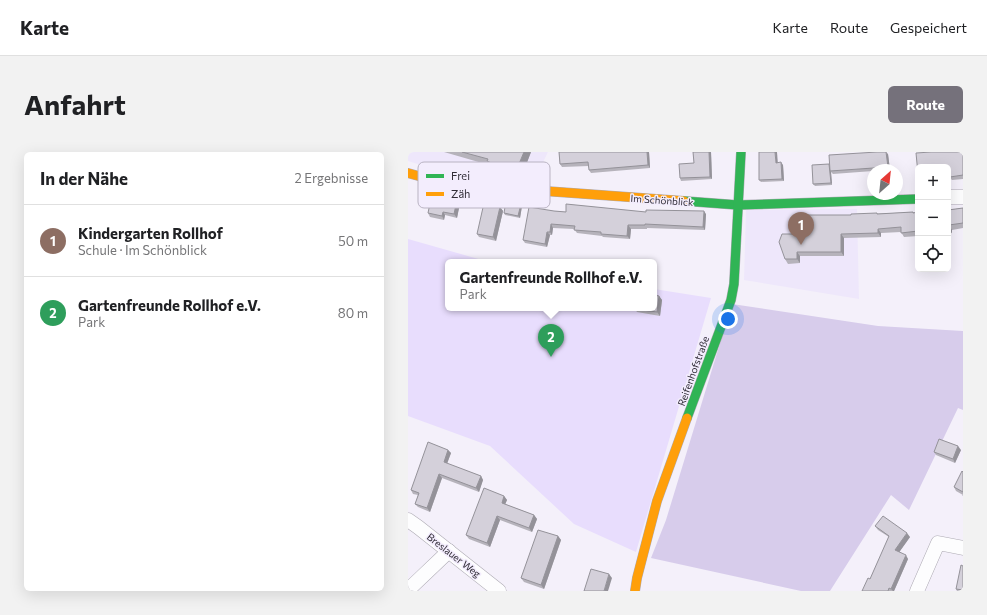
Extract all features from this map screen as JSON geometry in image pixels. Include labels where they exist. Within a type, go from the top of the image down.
[{"type":"street","name":"Reifenhofstraße","points":[[634,591],[657,501],[731,300],[734,284],[741,152]]},
{"type":"street","name":"Im Schönblick","points":[[408,173],[418,176]]},
{"type":"street","name":"Im Schönblick","points":[[550,191],[738,205],[915,198]]},
{"type":"street","points":[[951,197],[963,197]]},
{"type":"street","name":"Breslauer Weg","points":[[408,520],[499,591]]},
{"type":"street","points":[[917,591],[938,543],[963,548]]},
{"type":"street","points":[[408,590],[449,551]]},
{"type":"shaded area","points":[[408,152],[548,152],[543,162],[418,162],[418,164],[408,161]]},
{"type":"shaded area","points":[[857,209],[859,299],[744,280],[746,210]]},
{"type":"shaded area","points":[[408,239],[478,259],[445,259],[445,311],[657,311],[657,289],[711,298],[636,552],[574,524],[490,446],[408,416]]},
{"type":"shaded area","points":[[732,304],[878,326],[963,331],[963,410],[958,408],[909,510],[891,495],[830,591],[801,591],[651,558],[666,520]]},
{"type":"building","points":[[462,152],[524,152],[520,162],[489,162],[487,161],[488,159]]},
{"type":"building","points":[[559,152],[647,152],[648,165],[589,170],[588,162],[560,164]]},
{"type":"building","points":[[693,152],[709,152],[710,177],[680,178],[679,164],[694,163]]},
{"type":"building","points":[[759,152],[775,152],[776,163],[781,162],[782,179],[759,180]]},
{"type":"building","points":[[886,152],[888,164],[867,164],[867,168],[830,171],[829,155]]},
{"type":"building","points":[[963,152],[963,175],[951,177],[951,164],[917,164],[916,153]]},
{"type":"building","points":[[829,164],[831,183],[813,184],[812,165]]},
{"type":"building","points":[[566,204],[646,212],[646,210],[704,211],[703,227],[645,224],[628,225],[627,236],[574,230],[575,226],[551,224],[550,232],[547,232],[545,244],[523,240],[529,208],[566,212]]},
{"type":"building","points":[[429,208],[455,208],[454,214],[443,212],[442,216],[428,213]]},
{"type":"building","points":[[483,208],[500,208],[493,237],[477,234]]},
{"type":"building","points":[[505,208],[520,208],[518,216],[504,213]]},
{"type":"building","points":[[963,208],[963,223],[951,225],[951,210]]},
{"type":"building","points":[[915,213],[915,231],[901,233],[901,227],[878,229],[878,233],[841,234],[841,252],[797,252],[797,259],[785,259],[779,242],[782,234],[805,234],[805,215]]},
{"type":"building","points":[[657,296],[659,296],[657,312],[650,311],[657,311]]},
{"type":"building","points":[[939,439],[958,446],[953,459],[934,452]]},
{"type":"building","points":[[428,442],[448,450],[444,462],[481,476],[476,488],[439,474],[427,508],[415,504],[419,493],[411,490]]},
{"type":"building","points":[[962,471],[963,472],[963,492],[954,487]]},
{"type":"building","points":[[484,488],[504,496],[502,503],[534,515],[529,528],[497,516],[487,543],[466,535]]},
{"type":"building","points":[[883,516],[907,533],[895,550],[906,555],[891,589],[889,588],[888,591],[862,591],[868,578],[870,579],[889,536],[875,526]]},
{"type":"building","points":[[538,530],[558,536],[541,585],[521,578]]},
{"type":"building","points":[[961,565],[963,566],[963,590],[956,589]]},
{"type":"building","points":[[591,569],[609,574],[604,591],[584,591]]},
{"type":"traffic: fast","points":[[687,418],[731,300],[734,284],[741,152]]},
{"type":"traffic: fast","points":[[684,201],[738,205],[915,199]]},
{"type":"traffic: slow","points":[[408,173],[418,176]]},
{"type":"traffic: slow","points":[[550,191],[684,201]]},
{"type":"traffic: slow","points":[[635,591],[657,501],[687,418]]},
{"type":"place","name":"Kindergarten Rollhof","points":[[801,245]]},
{"type":"place","name":"Gartenfreunde Rollhof e.V.","points":[[551,357]]}]
